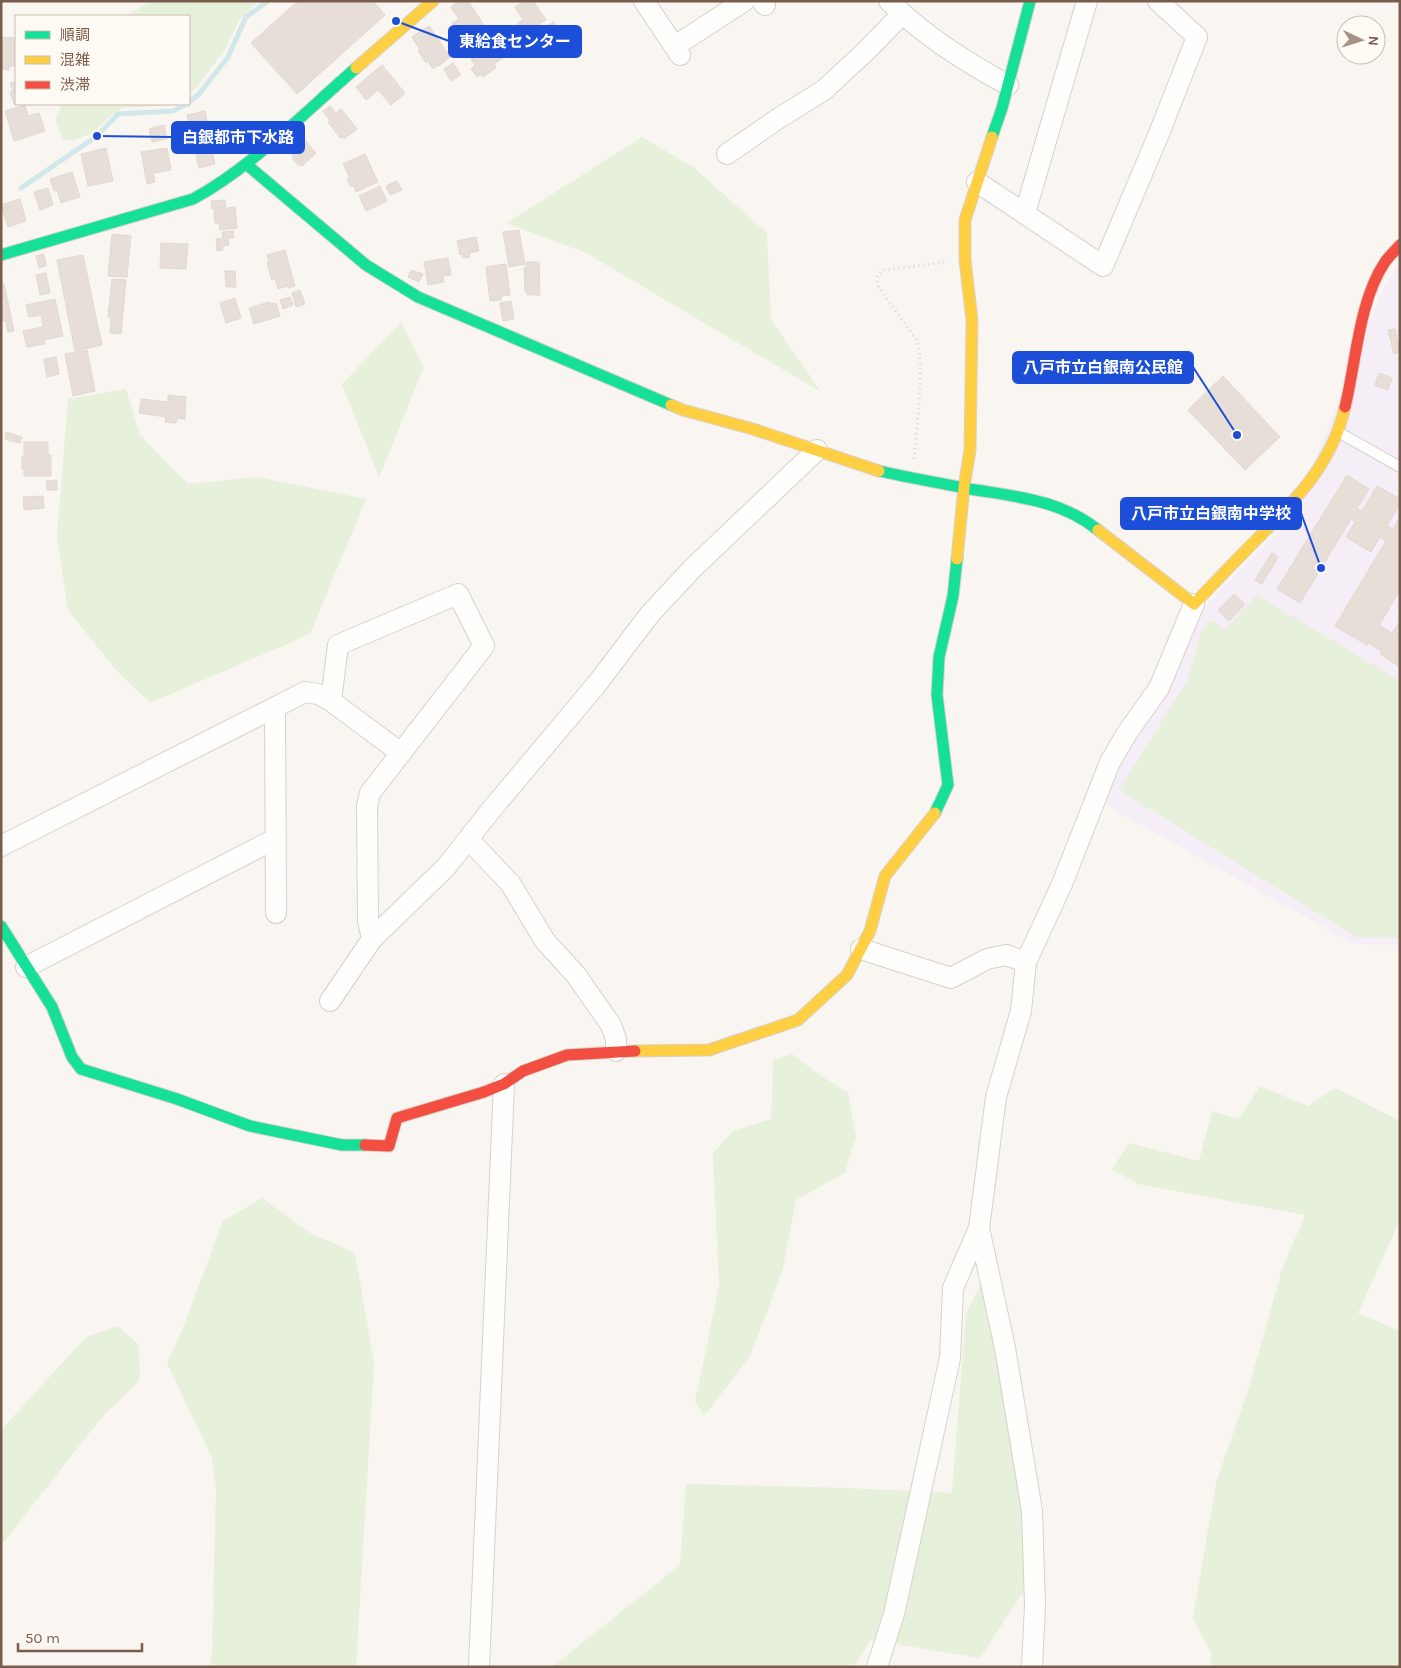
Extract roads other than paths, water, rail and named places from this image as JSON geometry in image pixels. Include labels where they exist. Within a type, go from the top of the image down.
[{"type":"street","points":[[1,255],[193,199],[215,187],[246,164],[365,58],[433,1]]},
{"type":"street","points":[[644,1],[678,51],[744,1]]},
{"type":"street","points":[[1,926],[52,1007],[72,1057],[82,1069],[177,1099],[250,1126],[342,1145],[388,1146],[397,1118],[484,1092],[504,1084],[522,1070],[567,1055],[616,1051],[709,1050],[798,1020],[847,975],[870,931],[885,876],[938,809],[948,785],[937,695],[939,657],[953,596],[964,487],[970,450],[972,320],[965,260],[965,220],[1008,85],[1030,1]]},
{"type":"street","points":[[1025,213],[1087,1]]},
{"type":"street","points":[[977,182],[1103,266],[1158,136],[1197,37],[1158,1]]},
{"type":"street","points":[[728,154],[776,120],[824,90],[865,52],[896,8],[986,73],[1008,85]]},
{"type":"street","points":[[246,164],[366,265],[418,297],[683,410],[753,428],[871,469],[914,479],[1041,500],[1066,510],[1092,524],[1194,604]]},
{"type":"street","points":[[877,1667],[894,1614],[950,1358],[954,1288],[979,1228],[996,1097],[1022,1011],[1026,962],[1062,884],[1110,762],[1127,734],[1160,688],[1194,604],[1293,504],[1323,465],[1346,410],[1362,320],[1375,279],[1391,253],[1400,245]]},
{"type":"street","points":[[330,1001],[372,939],[446,867],[596,685],[650,614],[693,568],[817,450]]},
{"type":"street","points":[[331,701],[338,645],[458,594],[484,646],[370,793],[367,806],[368,921],[372,939]]},
{"type":"street","points":[[1,846],[305,692],[318,694],[331,701],[401,753]]},
{"type":"street","points":[[275,707],[276,914]]},
{"type":"street","points":[[26,967],[276,839]]},
{"type":"street","points":[[468,839],[510,883],[545,941],[576,975],[611,1025],[616,1039],[616,1051]]},
{"type":"street","points":[[861,949],[951,978],[987,959],[1006,955],[1026,962]]},
{"type":"street","points":[[479,1667],[504,1084]]},
{"type":"street","points":[[979,1228],[1005,1348],[1032,1511],[1035,1605],[1032,1667]]},
{"type":"lane","points":[[1338,432],[1400,468]]},
{"type":"waterway","points":[[190,101],[199,94],[228,57],[246,17],[268,1]]},
{"type":"waterway","points":[[21,188],[97,136],[118,114],[173,111],[185,105]]},
{"type":"place","name":"東給食センター","points":[[396,21]]},
{"type":"place","name":"白銀都市下水路","points":[[97,136]]},
{"type":"place","name":"八戸市立白銀南公民館","points":[[1237,435]]},
{"type":"place","name":"八戸市立白銀南中学校","points":[[1321,568]]}]
